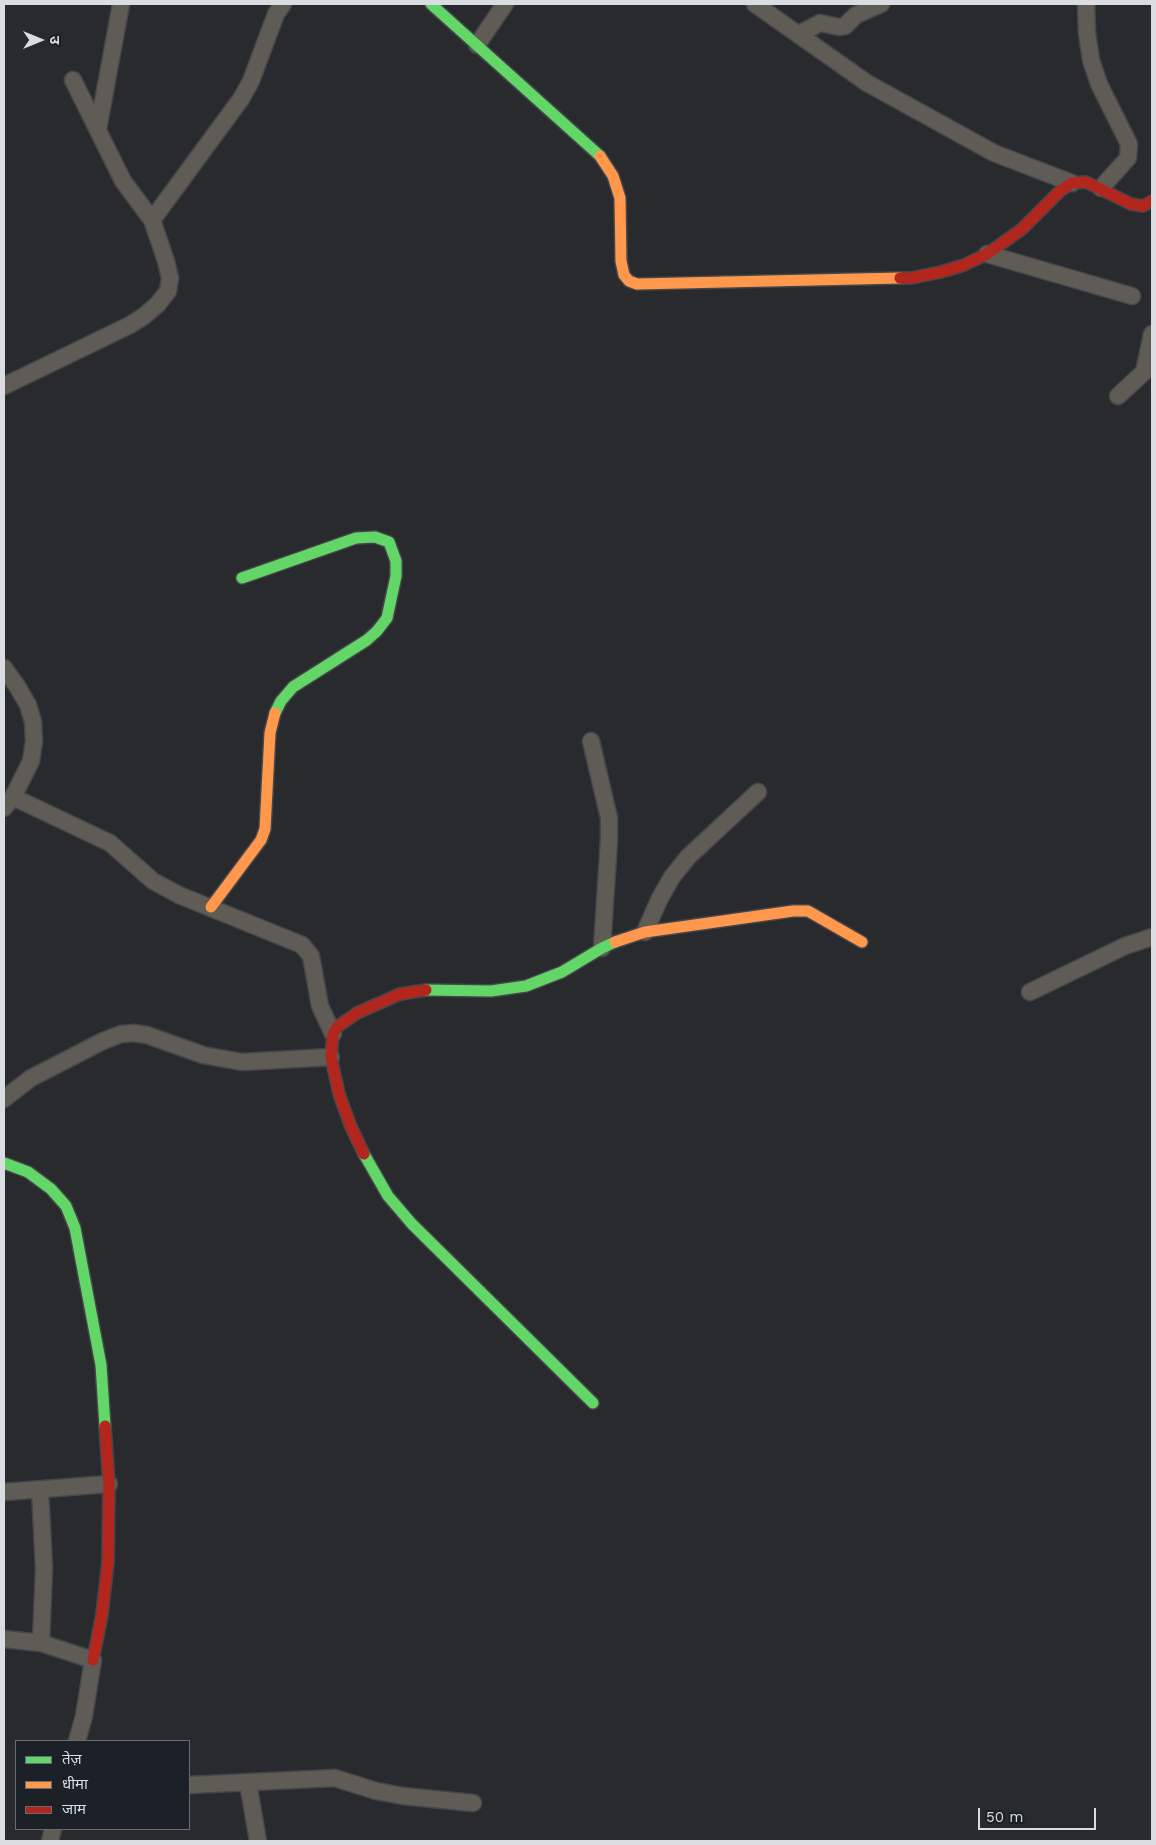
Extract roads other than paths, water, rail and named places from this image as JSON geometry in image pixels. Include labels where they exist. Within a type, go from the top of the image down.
[{"type":"street","points":[[98,129],[121,4]]},
{"type":"street","points":[[152,220],[241,99],[251,81],[273,20],[284,4]]},
{"type":"street","points":[[431,4],[600,156],[613,176],[620,198],[621,261],[624,275],[629,281],[637,284],[911,278],[942,272],[964,265],[987,254],[1014,235],[1060,191],[1072,184],[1086,182],[1131,204],[1143,206],[1152,201]]},
{"type":"street","points":[[477,45],[505,4]]},
{"type":"street","points":[[755,4],[867,83],[994,153],[1072,184]]},
{"type":"street","points":[[799,34],[820,23],[839,27],[845,26],[856,14],[881,4]]},
{"type":"street","points":[[1086,4],[1087,33],[1094,68],[1099,84],[1129,144],[1128,158],[1101,188]]},
{"type":"street","points":[[4,386],[130,325],[158,304],[168,291],[170,278],[152,220],[123,181],[74,80]]},
{"type":"street","points":[[987,254],[1132,296]]},
{"type":"street","points":[[1118,396],[1144,372],[1152,334]]},
{"type":"street","points":[[211,907],[261,840],[265,828],[270,734],[273,716],[281,700],[293,687],[367,640],[377,631],[387,618],[396,576],[396,561],[389,542],[375,537],[356,538],[242,578]]},
{"type":"street","points":[[4,668],[28,705],[33,722],[34,741],[31,761],[8,803],[98,836],[110,843],[153,881],[179,895],[302,945],[311,956],[320,1006],[333,1034]]},
{"type":"street","points":[[591,741],[609,818],[602,948]]},
{"type":"street","points":[[645,932],[658,900],[672,877],[688,857],[758,792]]},
{"type":"street","points":[[594,1403],[412,1224],[388,1196],[367,1161],[351,1127],[340,1094],[331,1057],[333,1034],[337,1026],[350,1017],[400,994],[419,990],[491,991],[526,986],[562,972],[602,948],[645,932],[793,911],[808,911],[822,917],[862,942]]},
{"type":"street","points":[[1030,992],[1126,946],[1152,937]]},
{"type":"street","points":[[4,1099],[30,1078],[121,1034],[147,1035],[202,1055],[242,1062],[331,1057]]},
{"type":"street","points":[[4,1162],[28,1172],[51,1189],[66,1206],[75,1228],[101,1365],[109,1484],[108,1562],[102,1614],[78,1740]]},
{"type":"street","points":[[4,1492],[109,1484]]},
{"type":"street","points":[[40,1490],[44,1568],[41,1643]]},
{"type":"street","points":[[4,1639],[41,1643],[93,1660]]},
{"type":"street","points":[[190,1785],[335,1778],[376,1791],[404,1796],[473,1803]]},
{"type":"street","points":[[248,1783],[258,1841]]}]
